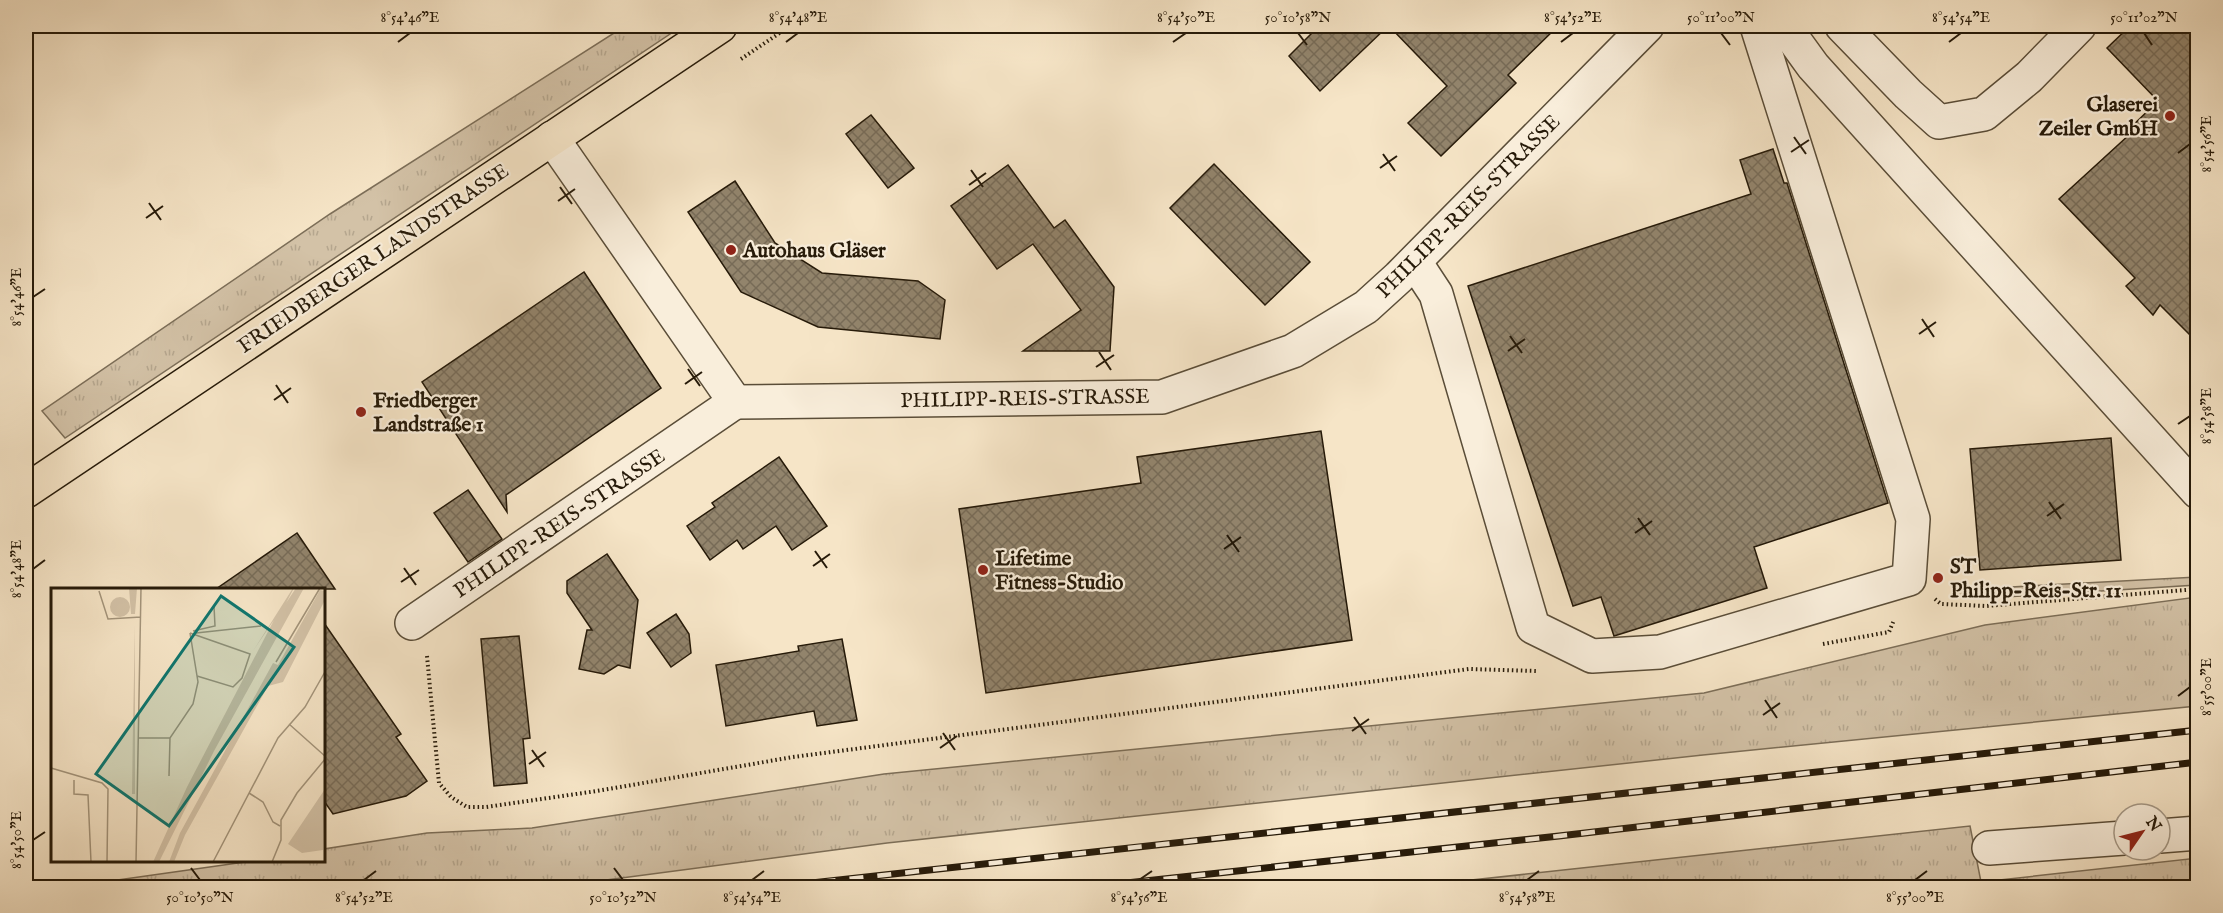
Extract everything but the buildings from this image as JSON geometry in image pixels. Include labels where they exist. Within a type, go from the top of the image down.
[{"type":"main road","name":"FRIEDBERGER LANDSTRASSE","points":[[26,491],[720,26]]},
{"type":"street","name":"PHILIPP-REIS-STRASSE","points":[[412,623],[735,402],[1162,397],[1293,351],[1366,307],[1415,262],[1647,26]]},
{"type":"street","points":[[1415,262],[1436,294],[1533,627],[1592,656],[1660,652],[1909,579],[1913,519],[1757,26]]},
{"type":"street","points":[[1784,26],[1813,66],[2198,492]]},
{"type":"street","points":[[1842,26],[1908,94],[1939,122],[1984,114],[2029,77],[2079,26]]},
{"type":"street","points":[[552,138],[735,402]]},
{"type":"street","points":[[2172,835],[2198,833]]},
{"type":"street","points":[[1989,848],[2112,839]]},
{"type":"path","points":[[1819,645],[1889,632],[1909,579],[1941,604],[1986,606],[2198,589]]},
{"type":"path","points":[[412,623],[427,648],[439,783],[451,797],[467,807],[486,807],[597,791],[793,757],[1469,669],[1547,672]]},
{"type":"green space","points":[[625,26],[682,26],[65,438],[42,411],[330,214]]},
{"type":"green space","points":[[2197,577],[2197,585],[1988,598],[1957,596],[1955,590]]},
{"type":"green space","points":[[2197,597],[2197,706],[1703,755],[887,843],[553,887],[68,887],[245,862],[326,862],[326,849],[427,833],[532,828],[884,774],[1704,693],[1985,625]]},
{"type":"green space","points":[[1970,826],[1981,882],[2198,858],[2197,888],[1398,888]]},
{"type":"railway","points":[[766,888],[2198,730]]},
{"type":"railway","points":[[1080,888],[1559,836],[2198,762]]},
{"type":"place","name":"Glaserei Zeiler GmbH","points":[[2170,116]]},
{"type":"place","name":"Autohaus Gläser","points":[[731,250]]},
{"type":"place","name":"Friedberger Landstraße 1","points":[[361,412]]},
{"type":"place","name":"Lifetime Fitness-Studio","points":[[983,570]]},
{"type":"place","name":"ST Philipp-Reis-Str. 11","points":[[1938,578]]}]
